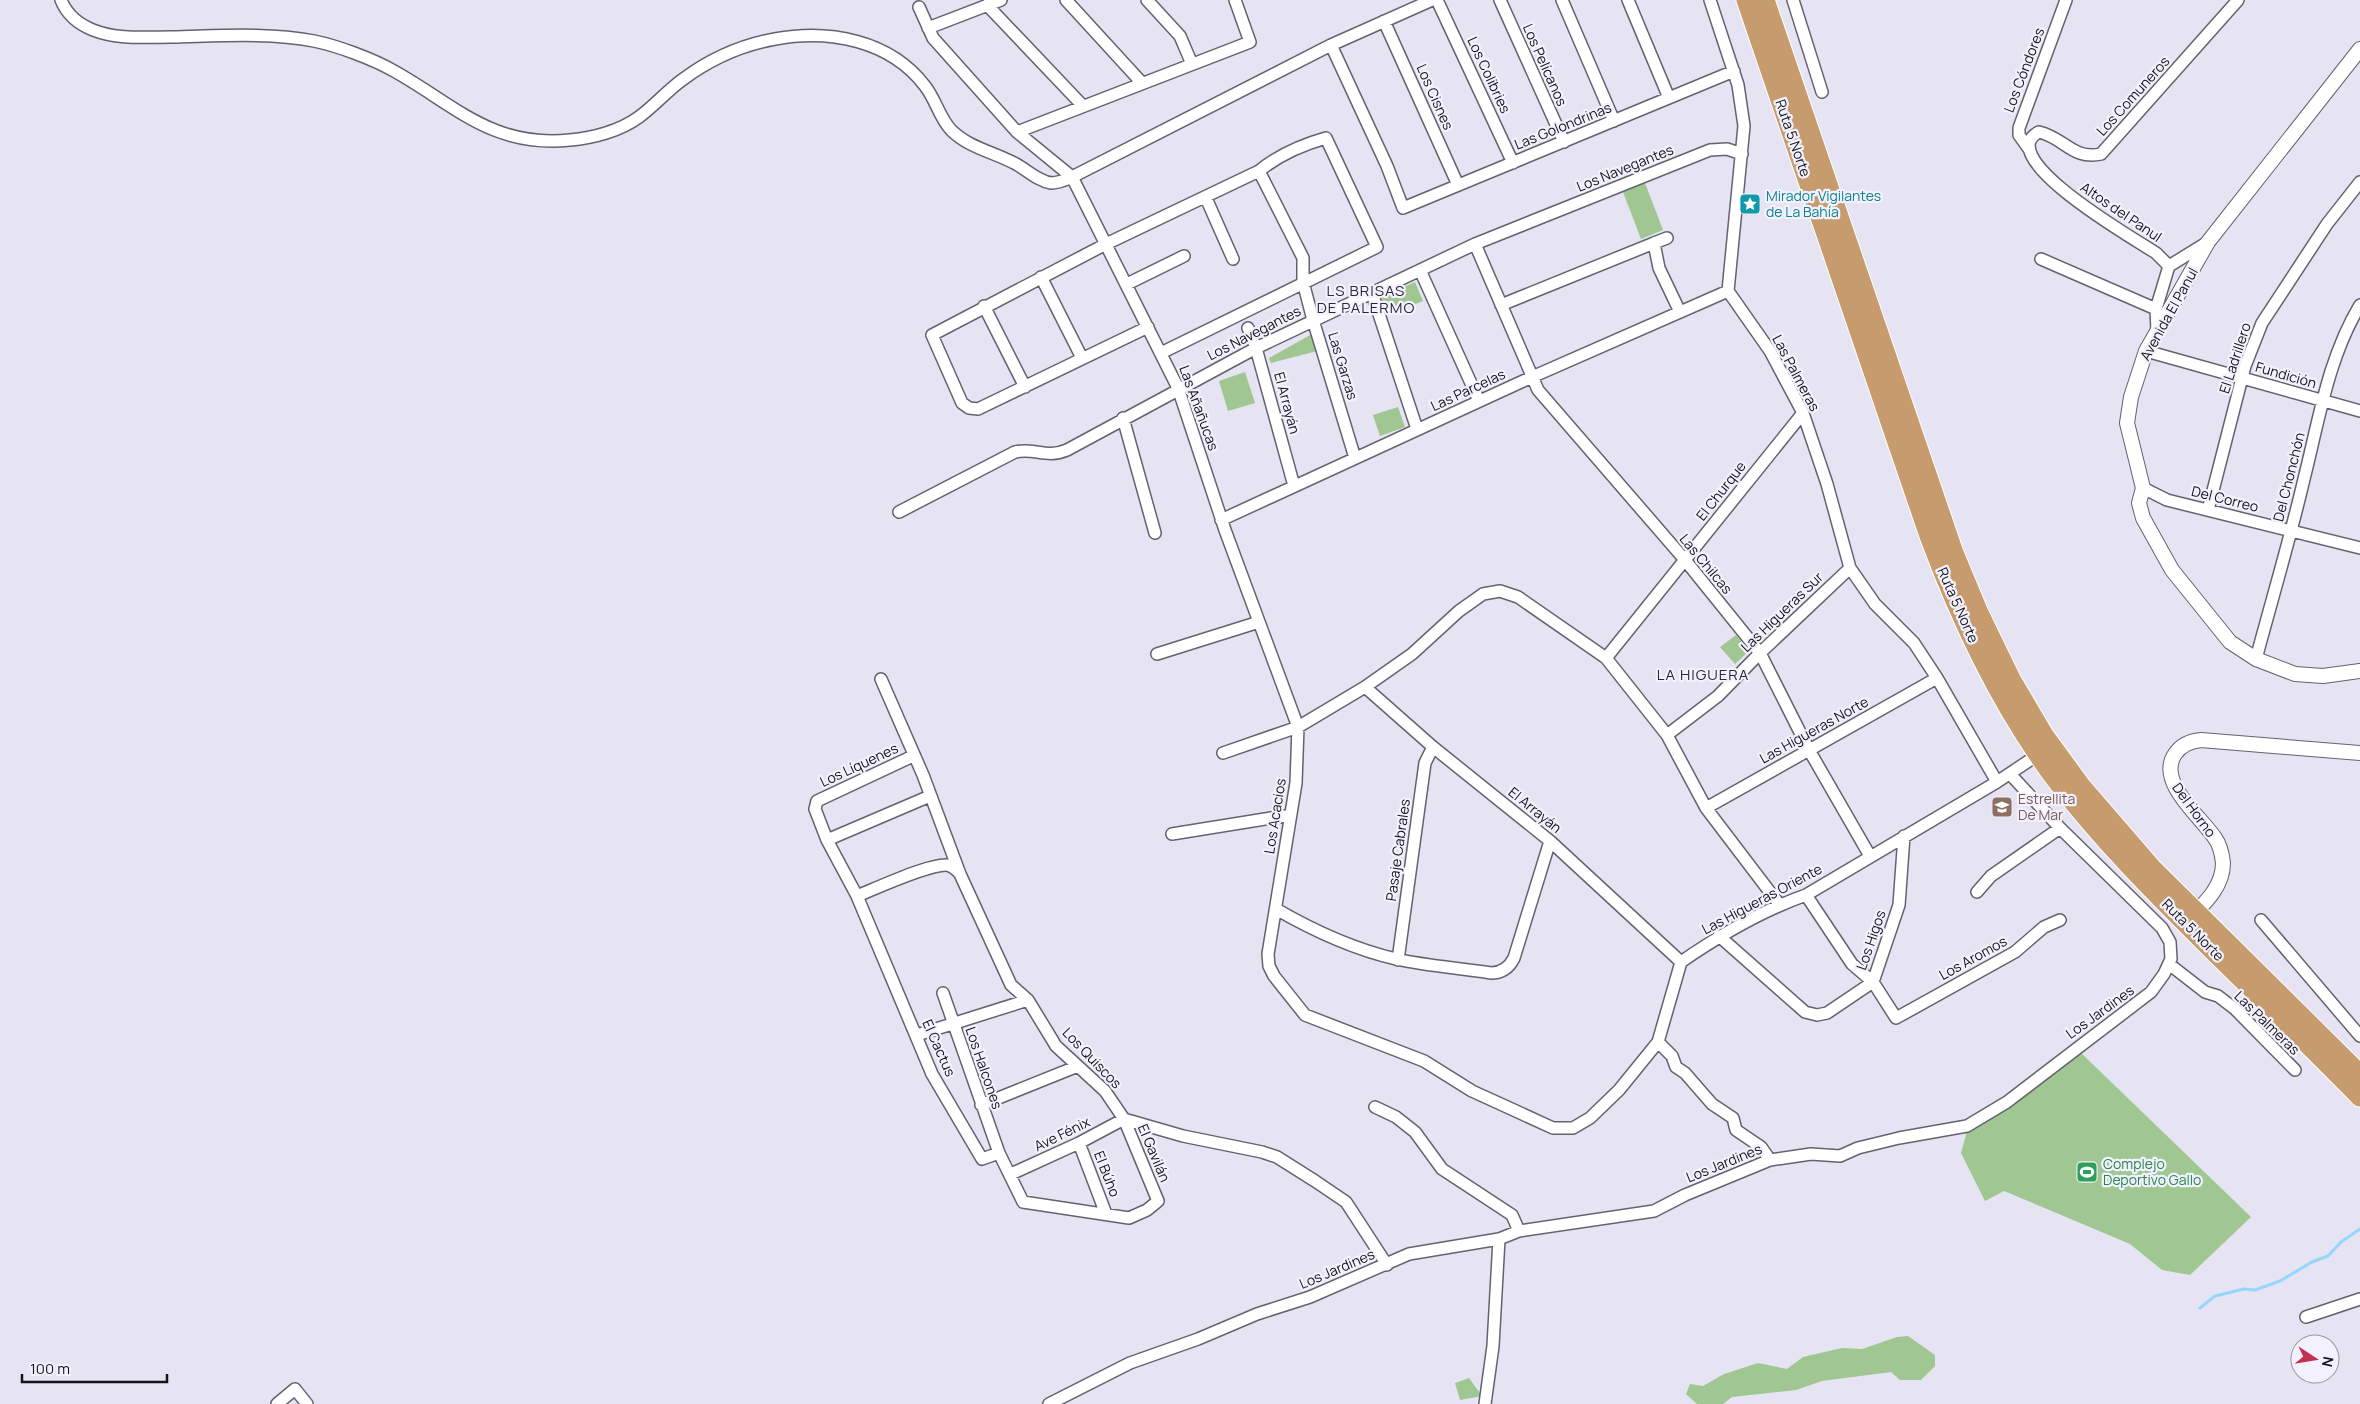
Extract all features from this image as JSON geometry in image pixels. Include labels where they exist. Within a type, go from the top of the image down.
[{"type":"highway","name":"Ruta 5 Norte","points":[[1746,0],[1937,557],[1982,659],[2045,750],[2118,830],[2191,918],[2360,1097]]},
{"type":"highway","name":"Ruta 5 Norte","points":[[1765,0],[1957,560],[1998,654],[2045,750]]},
{"type":"highway","name":"Ruta 5 Norte","points":[[2191,918],[2360,1074]]},
{"type":"street","points":[[61,0],[74,20],[94,30],[126,38],[221,36],[315,42],[392,69],[480,125],[513,137],[550,141],[580,139],[624,125],[638,118],[695,71],[744,47],[793,37],[844,38],[860,41],[872,47],[914,74],[932,96],[944,121],[963,140],[1014,162],[1047,182],[1058,182],[1072,176],[1331,44],[1432,0]]},
{"type":"street","points":[[928,28],[1002,0]]},
{"type":"street","points":[[1066,0],[1142,83]]},
{"type":"street","points":[[1147,0],[1180,36],[1192,64]]},
{"type":"street","points":[[1017,132],[1250,42],[1235,0]]},
{"type":"street","name":"Los Colibries","points":[[1437,0],[1513,163]]},
{"type":"street","name":"Los Pelícanos","points":[[1500,0],[1564,142]]},
{"type":"street","points":[[1562,0],[1614,121]]},
{"type":"street","points":[[1628,0],[1669,98]]},
{"type":"street","points":[[1710,0],[1734,71],[1743,112],[1742,154],[1728,291]]},
{"type":"street","points":[[1793,0],[1822,92]]},
{"type":"street","name":"Los Cóndores","points":[[2028,148],[2019,135],[2019,128],[2066,0]]},
{"type":"street","name":"Los Comuneros","points":[[2028,148],[2032,135],[2040,132],[2050,134],[2074,151],[2088,157],[2102,154],[2238,0]]},
{"type":"street","points":[[987,5],[1083,106]]},
{"type":"street","name":"Las Añañucas","points":[[919,7],[933,38],[1017,132],[1072,176],[1178,388],[1221,520],[1298,727]]},
{"type":"street","name":"Los Cisnes","points":[[1384,21],[1458,186]]},
{"type":"street","name":"Las Golondrinas","points":[[1331,44],[1387,166],[1403,208],[1734,71]]},
{"type":"street","name":"Avenida El Panul","points":[[2360,49],[2208,242],[2146,351],[2131,397],[2127,423],[2143,488],[2140,509],[2172,570],[2230,642],[2256,659],[2282,670],[2309,676],[2337,676],[2360,672]]},
{"type":"street","points":[[1148,327],[978,409],[965,406],[959,399],[932,335],[984,306],[1106,244],[1206,198],[1259,171],[1274,158],[1300,146],[1326,138],[1377,247],[1161,353]]},
{"type":"street","name":"Altos del Panul","points":[[2028,148],[2031,156],[2055,185],[2156,254],[2169,266]]},
{"type":"street","name":"Los Navegantes","points":[[899,512],[1015,452],[1027,450],[1048,455],[1061,452],[1256,348],[1475,244],[1710,150],[1727,149],[1742,154]]},
{"type":"street","name":"Las Garzas","points":[[1259,171],[1304,258],[1303,282],[1355,458]]},
{"type":"street","name":"El Ladrillero","points":[[2208,510],[2242,378],[2255,337],[2269,310],[2327,224],[2360,182]]},
{"type":"street","points":[[1206,198],[1233,260]]},
{"type":"street","points":[[1501,305],[1667,238]]},
{"type":"street","points":[[2157,331],[2156,310],[2169,266],[2208,242]]},
{"type":"street","points":[[1654,243],[1659,268],[1680,312]]},
{"type":"street","name":"Las Chilcas","points":[[1475,244],[1538,390],[1684,560],[1760,653],[1809,750],[1870,856]]},
{"type":"street","points":[[1127,284],[1184,256]]},
{"type":"street","points":[[2041,259],[2156,310]]},
{"type":"street","points":[[1420,270],[1479,402]]},
{"type":"street","points":[[1041,277],[1082,358]]},
{"type":"street","name":"Las Parcelas","points":[[1221,520],[1532,377],[1728,291]]},
{"type":"street","name":"Las Palmeras","points":[[1728,291],[1770,352],[1803,413],[1827,484],[1850,568],[1875,604],[1914,643],[1937,678],[1997,782]]},
{"type":"street","points":[[1372,293],[1418,430]]},
{"type":"street","name":"Del Chonchón","points":[[2256,659],[2292,531],[2338,350],[2360,305]]},
{"type":"street","points":[[984,306],[1025,387]]},
{"type":"street","name":"El Arrayán","points":[[1248,328],[1256,348],[1294,486]]},
{"type":"street","name":"Fundición","points":[[2146,351],[2360,411]]},
{"type":"street","name":"El Churque","points":[[1606,658],[1803,413]]},
{"type":"street","points":[[1123,418],[1156,533]]},
{"type":"street","name":"Del Correo","points":[[2143,488],[2160,498],[2360,548]]},
{"type":"street","name":"Las Higueras Sur","points":[[1667,735],[1718,696],[1760,653],[1850,568]]},
{"type":"street","points":[[1223,753],[1298,727],[1365,687],[1412,654],[1459,611],[1483,594],[1494,591],[1507,592],[1518,597],[1606,658],[1667,735],[1706,808],[1779,904]]},
{"type":"street","points":[[1157,654],[1259,622]]},
{"type":"street","name":"Las Higueras Norte","points":[[1706,808],[1937,678]]},
{"type":"street","name":"Los Quiscos","points":[[881,679],[914,756],[960,874],[1011,985],[1028,1000],[1056,1046],[1106,1091],[1124,1119]]},
{"type":"street","name":"El Arrayán","points":[[1365,687],[1433,747],[1550,842],[1681,962]]},
{"type":"street","name":"Los Acacios","points":[[1276,909],[1298,767],[1298,727]]},
{"type":"street","name":"Del Horno","points":[[2191,918],[2216,889],[2222,874],[2222,858],[2216,838],[2186,803],[2172,781],[2171,763],[2180,748],[2189,742],[2201,740],[2360,753]]},
{"type":"street","name":"Pasaje Cabrales","points":[[1398,960],[1425,763],[1433,747]]},
{"type":"street","name":"Las Higueras Oriente","points":[[1681,962],[1719,936],[1779,904],[1806,895],[1997,782],[2045,750]]},
{"type":"street","name":"Los Líquenes","points":[[817,801],[914,756]]},
{"type":"street","points":[[2010,774],[2060,828],[2162,928],[2171,948],[2169,964]]},
{"type":"street","points":[[827,840],[930,796]]},
{"type":"street","name":"El Cactus","points":[[817,801],[815,809],[827,840],[857,896],[932,1074],[982,1159],[999,1152]]},
{"type":"street","points":[[1172,834],[1290,815]]},
{"type":"street","points":[[1977,892],[1991,876],[2060,828]]},
{"type":"street","name":"Los Higos","points":[[1719,936],[1809,1014],[1827,1013],[1873,982],[1899,905],[1904,836]]},
{"type":"street","points":[[1550,842],[1514,958],[1504,970],[1491,973],[1398,960],[1338,941],[1276,909],[1268,954],[1269,966],[1274,976],[1305,1016],[1424,1061],[1472,1091],[1553,1128],[1573,1128],[1590,1118],[1619,1090],[1658,1042],[1681,962]]},
{"type":"street","points":[[857,896],[927,869],[945,865],[953,866],[960,874]]},
{"type":"street","points":[[1806,895],[1852,964],[1873,982]]},
{"type":"street","name":"Los Aromos","points":[[1873,982],[1896,1018],[2015,952],[2044,927],[2060,920]]},
{"type":"street","points":[[2261,920],[2360,1036]]},
{"type":"street","name":"Las Palmeras","points":[[2169,964],[2205,992],[2218,996],[2235,1009],[2295,1070]]},
{"type":"street","name":"Los Jardines","points":[[1049,1404],[1130,1363],[1257,1314],[1310,1297],[1409,1254],[1498,1239],[1519,1231],[1654,1211],[1770,1160],[1811,1154],[1840,1156],[1858,1148],[1899,1138],[1967,1126],[2007,1102],[2074,1049],[2143,1000],[2158,984],[2169,964]]},
{"type":"street","name":"Los Halcones","points":[[943,993],[999,1152]]},
{"type":"street","points":[[917,1035],[1028,1000]]},
{"type":"street","points":[[1658,1042],[1672,1056],[1676,1067],[1685,1073],[1712,1104],[1733,1118],[1736,1130],[1761,1147],[1770,1160]]},
{"type":"street","points":[[981,1105],[1078,1066]]},
{"type":"street","points":[[1375,1107],[1396,1117],[1415,1132],[1442,1169],[1512,1215],[1519,1231]]},
{"type":"street","points":[[1124,1119],[1183,1136],[1262,1152],[1277,1157],[1346,1202],[1386,1264]]},
{"type":"street","name":"Ave Fénix","points":[[1011,1174],[1079,1143],[1124,1119]]},
{"type":"street","name":"El Gavilán","points":[[1106,1214],[1129,1218],[1147,1210],[1158,1200],[1124,1119]]},
{"type":"street","name":"El Búho","points":[[1079,1143],[1106,1214]]},
{"type":"street","points":[[999,1152],[1023,1202],[1106,1214]]},
{"type":"street","points":[[1485,1404],[1497,1294],[1498,1239]]},
{"type":"street","points":[[2306,1317],[2360,1299]]},
{"type":"street","points":[[277,1404],[295,1389],[307,1404]]},
{"type":"green space","points":[[1645,183],[1663,230],[1641,239],[1623,192]]},
{"type":"green space","points":[[1415,282],[1423,301],[1387,315],[1380,297]]},
{"type":"green space","points":[[1312,334],[1317,351],[1271,363],[1269,358]]},
{"type":"green space","points":[[1245,372],[1255,403],[1228,411],[1219,381]]},
{"type":"green space","points":[[1398,407],[1405,427],[1380,436],[1373,415]]},
{"type":"green space","points":[[1736,635],[1749,651],[1735,664],[1720,647]]},
{"type":"green space","name":"Complejo Deportivo Gallo","points":[[2079,1051],[2251,1217],[2190,1275],[2162,1270],[2130,1244],[2004,1191],[1985,1201],[1961,1153],[1967,1131],[2009,1108]]},
{"type":"green space","points":[[1908,1336],[1935,1355],[1935,1366],[1921,1380],[1900,1380],[1891,1372],[1822,1381],[1796,1390],[1732,1397],[1723,1404],[1697,1404],[1686,1394],[1690,1384],[1703,1386],[1724,1374],[1758,1363],[1787,1369],[1803,1357],[1842,1348],[1862,1349],[1897,1337]]},
{"type":"green space","points":[[1469,1378],[1482,1396],[1460,1400],[1455,1383]]},
{"type":"waterway","points":[[2200,1308],[2215,1296],[2244,1289],[2255,1290],[2280,1281],[2312,1262],[2328,1256],[2341,1242],[2360,1229]]},
{"type":"place","name":"Mirador Vigilantes de La Bahía","points":[[1750,204]]},
{"type":"place","name":"Estrellita De Mar","points":[[2002,807]]},
{"type":"place","name":"Complejo Deportivo Gallo","points":[[2087,1172]]},
{"type":"district","name":"LS BRISAS DE PALERMO","points":[[1366,300]]},
{"type":"district","name":"LA HIGUERA","points":[[1703,675]]}]
